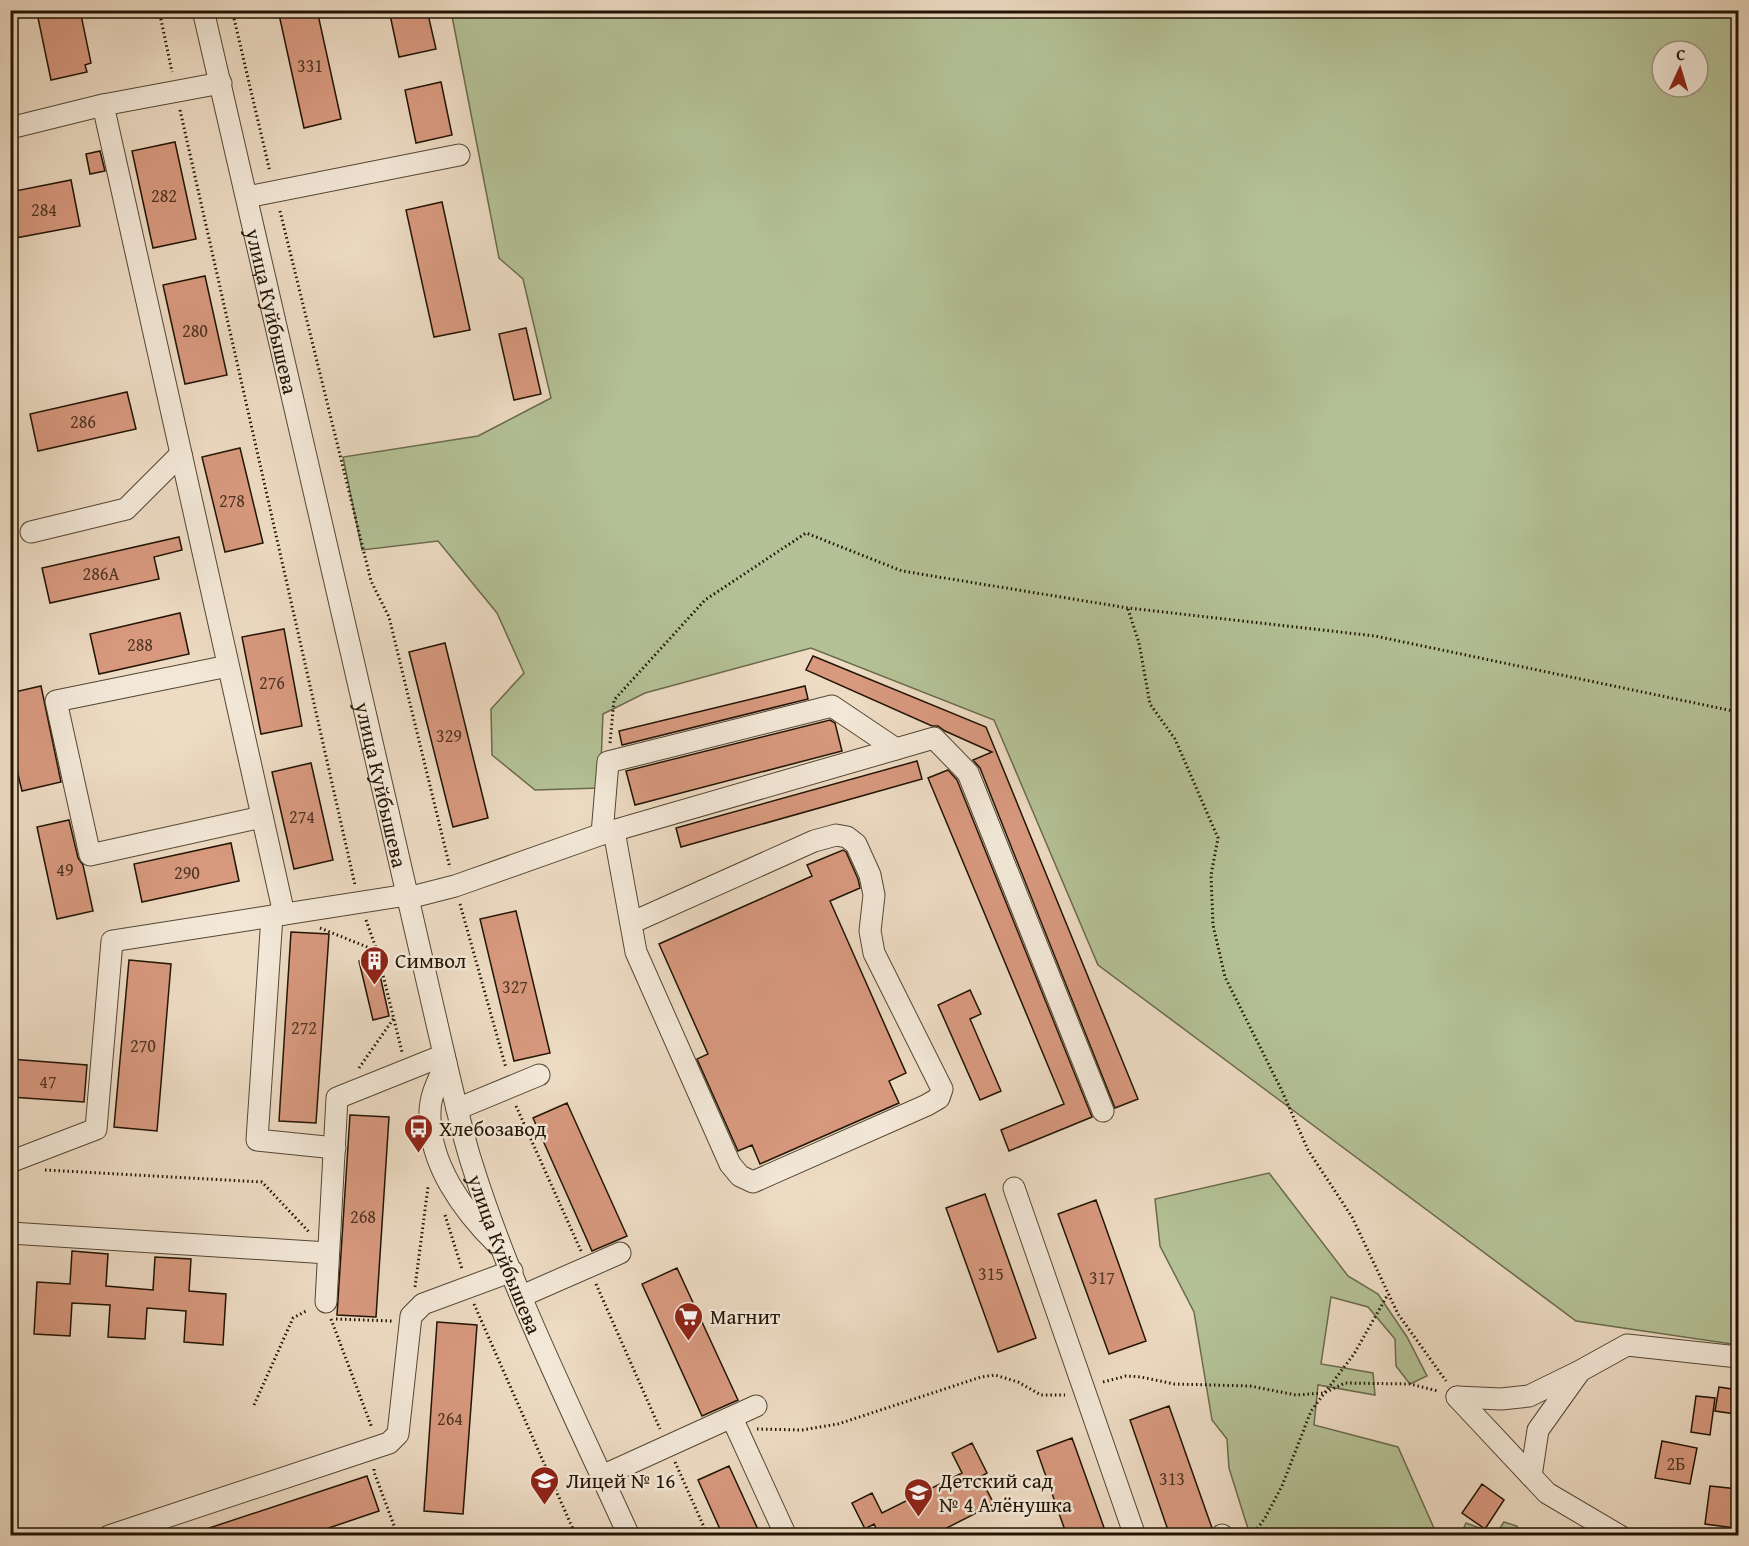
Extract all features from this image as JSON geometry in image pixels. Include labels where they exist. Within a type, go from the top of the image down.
[{"type":"street","name":"улица Куйбышева","points":[[203,10],[407,897],[471,1161],[539,1338],[629,1536]]},
{"type":"street","points":[[10,128],[103,105],[220,83]]},
{"type":"street","points":[[103,105],[262,817],[278,915],[257,1140],[334,1148]]},
{"type":"street","points":[[247,197],[459,155]]},
{"type":"street","points":[[31,532],[126,509],[181,454]]},
{"type":"street","points":[[228,666],[56,701],[90,855],[262,817]]},
{"type":"street","points":[[631,923],[814,841],[836,835],[847,837],[856,843],[870,875],[874,895],[870,931],[874,953],[942,1089],[939,1098],[753,1182],[740,1176],[730,1164],[636,952],[608,833],[608,762],[832,706],[896,749]]},
{"type":"street","points":[[10,1162],[96,1129],[112,941],[359,902],[407,897],[455,886],[608,833],[934,738],[968,773],[1103,1111]]},
{"type":"street","points":[[328,1311],[328,1253],[338,1098],[407,1070],[445,1059]]},
{"type":"street","points":[[445,1059],[432,1095],[429,1111],[434,1151],[447,1178],[477,1224],[504,1251]]},
{"type":"street","points":[[457,1109],[539,1075]]},
{"type":"street","points":[[1014,1188],[1135,1536]]},
{"type":"street","points":[[10,1233],[328,1253]]},
{"type":"street","points":[[522,1296],[620,1253]]},
{"type":"street","points":[[109,1536],[389,1443],[398,1434],[411,1319],[423,1304],[512,1271]]},
{"type":"street","points":[[1457,1397],[1502,1399],[1529,1396],[1628,1345],[1738,1357]]},
{"type":"street","points":[[1531,1476],[1538,1430],[1580,1371]]},
{"type":"street","points":[[1457,1397],[1547,1493],[1620,1536]]},
{"type":"street","points":[[602,1476],[756,1406]]},
{"type":"street","points":[[732,1418],[786,1536]]},
{"type":"path","points":[[159,10],[359,902],[377,951],[407,1070]]},
{"type":"path","points":[[232,10],[371,581],[389,617],[455,886],[517,1109],[708,1536]]},
{"type":"path","points":[[608,762],[614,700],[705,600],[806,533],[902,571],[1128,608],[1375,636],[1738,712]]},
{"type":"path","points":[[1128,608],[1139,643],[1150,704],[1176,740],[1218,838],[1211,875],[1213,925],[1225,977],[1282,1091],[1308,1150],[1352,1216],[1398,1314],[1457,1397]]},
{"type":"path","points":[[315,926],[377,951]]},
{"type":"path","points":[[356,1071],[394,1018]]},
{"type":"path","points":[[45,1170],[262,1182],[328,1253]]},
{"type":"path","points":[[254,1405],[293,1318],[328,1311],[411,1319],[429,1180]]},
{"type":"path","points":[[444,1212],[467,1288],[576,1536]]},
{"type":"path","points":[[1252,1536],[1266,1518],[1282,1486],[1311,1411],[1354,1354],[1388,1295]]},
{"type":"path","points":[[328,1311],[379,1447],[374,1472],[398,1536]]},
{"type":"green space","points":[[451,11],[1738,11],[1738,1345],[1576,1321],[1098,965],[994,720],[811,648],[645,693],[603,714],[600,788],[535,790],[492,755],[491,709],[524,673],[497,613],[438,541],[362,550],[343,457],[478,436],[551,398],[523,279],[499,258]]},
{"type":"green space","points":[[1269,1173],[1348,1276],[1378,1294],[1407,1337],[1427,1376],[1410,1384],[1396,1366],[1395,1339],[1368,1307],[1331,1297],[1321,1364],[1373,1373],[1375,1395],[1318,1385],[1314,1425],[1398,1447],[1437,1535],[1250,1535],[1229,1468],[1227,1439],[1212,1420],[1194,1312],[1160,1246],[1155,1199]]},
{"type":"green space","points":[[1504,1522],[1517,1526],[1521,1535],[1465,1535],[1462,1532],[1466,1523],[1496,1534]]},
{"type":"building","points":[[48,10],[80,10],[91,63],[85,65],[87,72],[51,80],[37,13]]},
{"type":"building","points":[[278,10],[317,10],[341,119],[304,128]]},
{"type":"building","points":[[389,10],[427,10],[436,49],[399,57]]},
{"type":"building","points":[[441,82],[452,135],[416,143],[405,90]]},
{"type":"building","points":[[175,142],[196,239],[153,248],[132,151]]},
{"type":"building","points":[[100,151],[105,171],[90,174],[86,154]]},
{"type":"building","points":[[71,180],[80,226],[10,239],[10,192]]},
{"type":"building","points":[[442,202],[470,330],[434,337],[406,210]]},
{"type":"building","points":[[205,276],[227,375],[185,384],[163,285]]},
{"type":"building","points":[[526,328],[541,394],[514,400],[499,334]]},
{"type":"building","points":[[127,392],[136,429],[38,451],[30,414]]},
{"type":"building","points":[[240,448],[263,543],[225,552],[202,457]]},
{"type":"building","points":[[179,537],[182,550],[154,557],[159,579],[50,603],[42,568]]},
{"type":"building","points":[[180,613],[189,654],[99,674],[90,634]]},
{"type":"building","points":[[284,629],[302,726],[261,734],[242,637]]},
{"type":"building","points":[[445,643],[488,818],[453,827],[409,652]]},
{"type":"building","points":[[813,656],[986,727],[1138,1099],[1115,1108],[980,768],[973,760],[992,752],[938,726],[932,726],[806,670]]},
{"type":"building","points":[[41,686],[61,782],[22,791],[10,741],[10,693]]},
{"type":"building","points":[[805,686],[808,699],[622,745],[619,731]]},
{"type":"building","points":[[830,720],[835,723],[842,751],[635,805],[626,771]]},
{"type":"building","points":[[917,761],[922,779],[681,847],[676,828]]},
{"type":"building","points":[[311,763],[333,860],[294,869],[272,772]]},
{"type":"building","points":[[948,770],[957,780],[1092,1117],[1009,1151],[1001,1130],[1064,1104],[928,778]]},
{"type":"building","points":[[69,820],[78,858],[83,865],[93,911],[57,919],[37,827]]},
{"type":"building","points":[[231,843],[239,881],[142,902],[134,864]]},
{"type":"building","points":[[843,850],[846,852],[860,888],[830,901],[906,1073],[889,1081],[899,1103],[760,1164],[752,1145],[738,1151],[697,1059],[708,1054],[659,944],[812,876],[807,865]]},
{"type":"building","points":[[516,911],[550,1053],[514,1061],[480,919]]},
{"type":"building","points":[[291,932],[329,934],[316,1123],[279,1121]]},
{"type":"building","name":"Символ","points":[[376,957],[389,1016],[373,1020],[359,961]]},
{"type":"building","points":[[129,960],[171,964],[157,1131],[114,1127]]},
{"type":"building","points":[[970,990],[981,1014],[970,1019],[1001,1091],[980,1100],[938,1005]]},
{"type":"building","points":[[10,1059],[87,1065],[84,1102],[10,1097]]},
{"type":"building","points":[[567,1103],[627,1236],[592,1251],[533,1118]]},
{"type":"building","points":[[350,1115],[389,1117],[376,1317],[337,1315]]},
{"type":"building","points":[[985,1194],[1036,1338],[998,1352],[946,1208]]},
{"type":"building","points":[[1096,1200],[1146,1341],[1109,1354],[1058,1214]]},
{"type":"building","points":[[72,1251],[108,1254],[106,1286],[153,1290],[155,1257],[191,1259],[189,1291],[226,1294],[223,1345],[184,1342],[186,1311],[147,1308],[145,1339],[108,1337],[110,1305],[72,1303],[70,1336],[34,1334],[37,1282],[70,1284]]},
{"type":"building","points":[[677,1268],[738,1400],[702,1416],[642,1284]]},
{"type":"building","points":[[437,1322],[477,1325],[463,1514],[424,1511]]},
{"type":"building","points":[[1719,1387],[1738,1390],[1735,1414],[1715,1411]]},
{"type":"building","points":[[1696,1396],[1715,1398],[1710,1435],[1691,1432]]},
{"type":"building","points":[[1169,1406],[1212,1528],[1209,1536],[1170,1536],[1130,1420]]},
{"type":"building","points":[[1072,1438],[1107,1536],[1067,1536],[1037,1451]]},
{"type":"building","points":[[1662,1441],[1697,1448],[1690,1484],[1655,1478]]},
{"type":"building","points":[[972,1443],[987,1473],[980,1477],[994,1504],[931,1536],[880,1536],[874,1524],[865,1529],[852,1503],[872,1493],[882,1513],[962,1473],[952,1453]]},
{"type":"building","points":[[729,1466],[761,1536],[723,1536],[698,1480]]},
{"type":"building","points":[[367,1476],[379,1511],[305,1536],[194,1536],[194,1533]]},
{"type":"building","points":[[1482,1484],[1504,1500],[1485,1529],[1462,1513]]},
{"type":"building","points":[[1710,1486],[1738,1489],[1738,1520],[1736,1520],[1735,1528],[1705,1524]]},
{"type":"place","name":"Символ","points":[[374,986]]},
{"type":"place","name":"Хлебозавод","points":[[418,1154]]},
{"type":"place","name":"Магнит","points":[[689,1342]]},
{"type":"place","name":"Лицей № 16","points":[[545,1506]]},
{"type":"place","name":"Детский сад № 4 Алёнушка","points":[[918,1518]]}]
